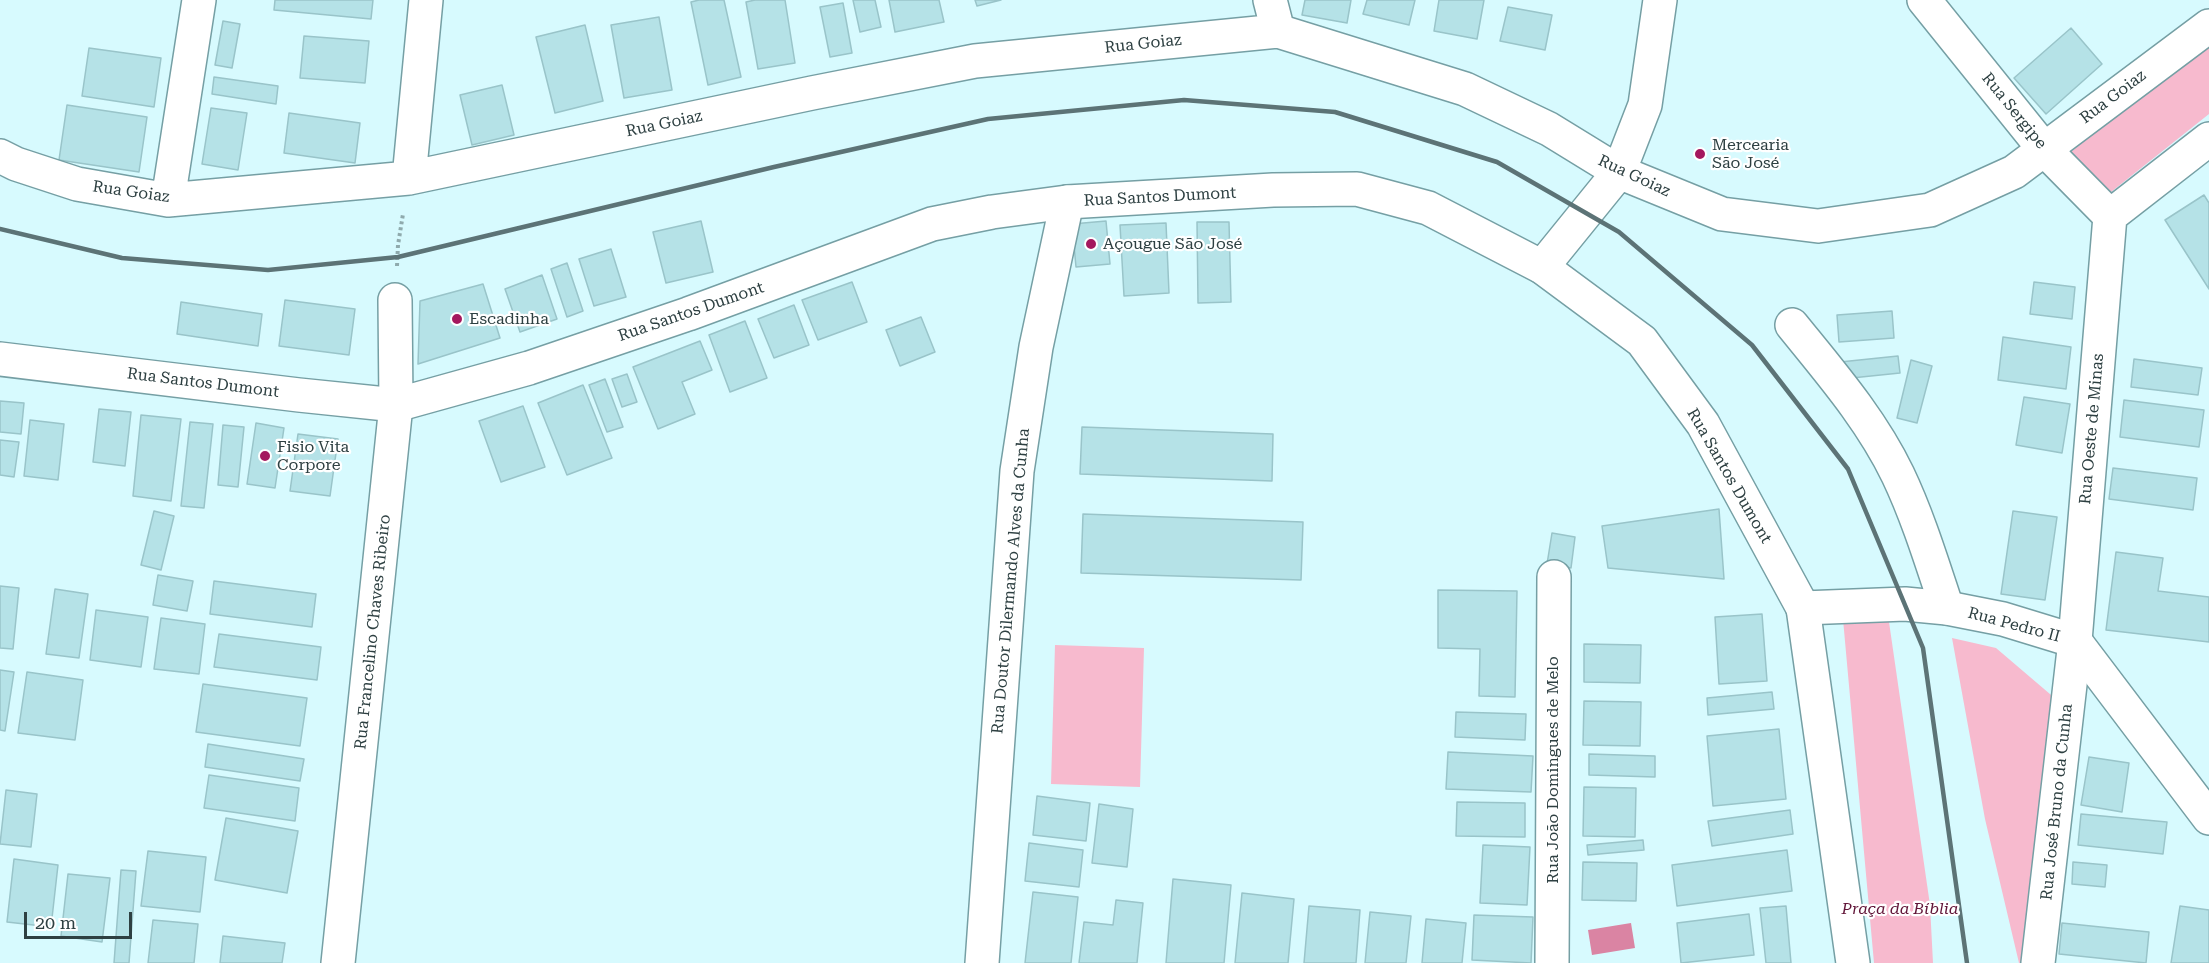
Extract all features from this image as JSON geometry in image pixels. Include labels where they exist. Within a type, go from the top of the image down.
[{"type":"street","points":[[168,200],[199,0]]},
{"type":"street","points":[[409,178],[426,0]]},
{"type":"street","points":[[1270,0],[1278,31]]},
{"type":"street","points":[[1542,267],[1618,172],[1645,105],[1660,0]]},
{"type":"street","name":"Rua Sergipe","points":[[1924,0],[2044,149],[2110,216]]},
{"type":"street","name":"Rua Goiaz","points":[[0,156],[16,164],[77,184],[168,200],[409,178],[975,61],[1278,31],[1465,89],[1549,129],[1618,172],[1722,214],[1818,226],[1930,210],[2014,172],[2209,26]]},
{"type":"street","points":[[2110,216],[2209,139]]},
{"type":"street","name":"Rua Santos Dumont","points":[[0,359],[396,405],[561,357],[688,314],[932,224],[992,212],[1067,202],[1273,190],[1357,189],[1428,208],[1542,267],[1642,341],[1703,424],[1803,608],[1853,963]]},
{"type":"street","name":"Rua Doutor Dilermando Alves da Cunha","points":[[982,963],[1017,471],[1036,347],[1067,202]]},
{"type":"street","name":"Rua Oeste de Minas","points":[[2075,641],[2110,216]]},
{"type":"street","name":"Rua Francelino Chaves Ribeiro","points":[[338,963],[396,405],[395,300]]},
{"type":"street","points":[[1792,324],[1865,418],[1897,474],[1924,540],[1947,608]]},
{"type":"street","name":"Rua João Domingues de Melo","points":[[1552,963],[1554,577]]},
{"type":"street","name":"Rua Pedro II","points":[[1803,608],[1905,604],[1947,608],[2003,619],[2075,641],[2209,818]]},
{"type":"street","name":"Rua José Bruno da Cunha","points":[[2038,963],[2075,641]]},
{"type":"path","points":[[398,257],[409,178]]},
{"type":"green space","points":[[2209,43],[2209,114],[2106,196],[2068,154]]},
{"type":"green space","name":"Praça da Bíblia","points":[[1842,608],[1889,622],[1930,905],[1933,963],[1874,963]]},
{"type":"green space","points":[[1952,638],[1996,648],[2064,706],[2027,963],[2019,963],[1985,819]]},
{"type":"green space","points":[[1055,645],[1144,648],[1140,787],[1051,784]]},
{"type":"shaded area","points":[[1631,923],[1635,948],[1592,955],[1588,930]]},
{"type":"building","points":[[275,0],[373,0],[371,19],[274,10]]},
{"type":"building","points":[[724,0],[741,77],[708,85],[691,2]]},
{"type":"building","points":[[785,0],[795,63],[758,69],[746,2]]},
{"type":"building","points":[[853,0],[875,0],[881,27],[860,32]]},
{"type":"building","points":[[889,0],[939,0],[944,22],[895,32]]},
{"type":"building","points":[[975,0],[1001,0],[977,6]]},
{"type":"building","points":[[1305,0],[1351,0],[1347,23],[1302,15]]},
{"type":"building","points":[[1367,0],[1415,0],[1409,25],[1363,14]]},
{"type":"building","points":[[1439,0],[1484,0],[1477,39],[1434,31]]},
{"type":"building","points":[[843,3],[852,53],[830,57],[820,7]]},
{"type":"building","points":[[1508,7],[1552,15],[1545,50],[1500,41]]},
{"type":"building","points":[[659,17],[672,90],[624,98],[611,25]]},
{"type":"building","points":[[223,21],[240,24],[232,68],[215,65]]},
{"type":"building","points":[[585,25],[603,101],[555,113],[536,37]]},
{"type":"building","points":[[2071,28],[2102,64],[2046,114],[2014,78]]},
{"type":"building","points":[[304,36],[369,41],[365,83],[300,78]]},
{"type":"building","points":[[89,48],[161,58],[154,107],[82,96]]},
{"type":"building","points":[[214,77],[278,86],[276,104],[212,94]]},
{"type":"building","points":[[502,85],[514,135],[472,145],[460,95]]},
{"type":"building","points":[[67,105],[147,117],[139,172],[59,160]]},
{"type":"building","points":[[211,108],[247,113],[238,170],[202,164]]},
{"type":"building","points":[[289,113],[360,123],[355,163],[284,153]]},
{"type":"building","points":[[2204,195],[2209,203],[2209,289],[2165,220]]},
{"type":"building","points":[[701,221],[713,272],[666,283],[653,232]]},
{"type":"building","name":"Açougue São José","points":[[1106,221],[1110,264],[1076,267],[1072,224]]},
{"type":"building","points":[[1197,222],[1229,222],[1231,302],[1198,303]]},
{"type":"building","points":[[1166,223],[1169,293],[1124,296],[1120,225]]},
{"type":"building","points":[[611,249],[626,297],[594,306],[579,259]]},
{"type":"building","points":[[567,263],[583,311],[567,317],[551,269]]},
{"type":"building","points":[[542,275],[557,319],[520,332],[505,289]]},
{"type":"building","points":[[852,282],[867,322],[818,340],[802,300]]},
{"type":"building","points":[[2034,282],[2075,287],[2072,319],[2030,314]]},
{"type":"building","name":"Escadinha","points":[[483,284],[500,338],[418,364],[420,301]]},
{"type":"building","points":[[285,300],[355,309],[349,355],[279,346]]},
{"type":"building","points":[[181,302],[262,314],[258,346],[177,334]]},
{"type":"building","points":[[794,305],[809,345],[774,358],[758,319]]},
{"type":"building","points":[[1892,311],[1894,338],[1839,342],[1837,315]]},
{"type":"building","points":[[921,317],[935,352],[900,366],[886,330]]},
{"type":"building","points":[[745,321],[767,378],[730,392],[709,335]]},
{"type":"building","points":[[2003,337],[2071,347],[2066,389],[1998,380]]},
{"type":"building","points":[[700,341],[712,370],[682,382],[695,414],[658,429],[633,367]]},
{"type":"building","points":[[1898,356],[1900,373],[1842,379],[1840,362]]},
{"type":"building","points":[[2134,359],[2202,368],[2198,395],[2131,387]]},
{"type":"building","points":[[1911,360],[1932,366],[1917,423],[1897,418]]},
{"type":"building","points":[[627,374],[637,402],[622,407],[612,379]]},
{"type":"building","points":[[605,379],[623,427],[607,432],[589,385]]},
{"type":"building","points":[[583,385],[612,458],[567,475],[538,403]]},
{"type":"building","points":[[2024,397],[2070,404],[2062,453],[2016,445]]},
{"type":"building","points":[[2124,400],[2204,410],[2199,447],[2120,437]]},
{"type":"building","points":[[0,401],[24,403],[21,434],[0,432]]},
{"type":"building","points":[[523,406],[545,467],[501,482],[479,421]]},
{"type":"building","points":[[99,409],[131,412],[125,466],[93,462]]},
{"type":"building","points":[[141,415],[181,419],[171,501],[133,496]]},
{"type":"building","points":[[30,420],[64,424],[58,480],[24,476]]},
{"type":"building","points":[[190,422],[213,424],[204,508],[181,506]]},
{"type":"building","name":"Fisio Vita Corpore","points":[[256,423],[284,428],[275,488],[247,484]]},
{"type":"building","points":[[223,425],[244,427],[238,487],[218,485]]},
{"type":"building","points":[[1082,427],[1273,434],[1272,481],[1080,474]]},
{"type":"building","points":[[298,434],[338,439],[330,496],[290,491]]},
{"type":"building","points":[[0,440],[19,442],[14,477],[0,475]]},
{"type":"building","points":[[2113,468],[2197,478],[2193,510],[2109,499]]},
{"type":"building","points":[[1719,509],[1724,579],[1608,568],[1602,526]]},
{"type":"building","points":[[154,511],[174,516],[161,570],[141,565]]},
{"type":"building","points":[[2013,511],[2057,517],[2045,600],[2001,594]]},
{"type":"building","points":[[1083,514],[1303,522],[1301,580],[1081,573]]},
{"type":"building","points":[[1552,533],[1575,537],[1571,568],[1547,564]]},
{"type":"building","points":[[2116,552],[2163,558],[2158,591],[2209,597],[2209,642],[2106,630]]},
{"type":"building","points":[[158,575],[193,581],[187,611],[153,605]]},
{"type":"building","points":[[214,581],[316,594],[312,627],[210,614]]},
{"type":"building","points":[[0,586],[19,588],[13,649],[0,648]]},
{"type":"building","points":[[55,589],[88,594],[79,658],[46,654]]},
{"type":"building","points":[[1438,590],[1517,591],[1515,697],[1479,696],[1480,649],[1438,648]]},
{"type":"building","points":[[96,610],[148,617],[141,667],[90,660]]},
{"type":"building","points":[[1762,614],[1767,681],[1719,684],[1715,617]]},
{"type":"building","points":[[161,618],[205,624],[199,674],[154,669]]},
{"type":"building","points":[[219,634],[321,647],[317,680],[214,667]]},
{"type":"building","points":[[1584,644],[1641,645],[1640,683],[1584,682]]},
{"type":"building","points":[[0,670],[14,672],[5,731],[0,730]]},
{"type":"building","points":[[27,672],[83,680],[75,740],[18,733]]},
{"type":"building","points":[[203,684],[307,698],[300,746],[196,732]]},
{"type":"building","points":[[1772,692],[1774,709],[1708,715],[1707,698]]},
{"type":"building","points":[[1584,701],[1641,702],[1640,746],[1583,745]]},
{"type":"building","points":[[1456,712],[1526,714],[1525,740],[1455,737]]},
{"type":"building","points":[[1779,729],[1786,799],[1713,806],[1707,736]]},
{"type":"building","points":[[208,744],[304,759],[300,781],[205,767]]},
{"type":"building","points":[[1448,752],[1533,756],[1531,792],[1446,789]]},
{"type":"building","points":[[1589,754],[1655,756],[1655,777],[1589,775]]},
{"type":"building","points":[[2089,757],[2129,763],[2122,812],[2081,805]]},
{"type":"building","points":[[209,775],[299,788],[295,821],[204,808]]},
{"type":"building","points":[[1584,787],[1636,788],[1635,837],[1583,836]]},
{"type":"building","points":[[6,790],[37,794],[31,847],[0,844]]},
{"type":"building","points":[[1037,796],[1090,803],[1086,841],[1033,835]]},
{"type":"building","points":[[1457,802],[1525,803],[1525,837],[1456,836]]},
{"type":"building","points":[[1099,804],[1133,809],[1127,867],[1092,863]]},
{"type":"building","points":[[1790,810],[1793,834],[1712,846],[1708,821]]},
{"type":"building","points":[[2081,814],[2167,822],[2163,854],[2078,845]]},
{"type":"building","points":[[226,818],[298,831],[287,893],[215,880]]},
{"type":"building","points":[[1643,840],[1644,850],[1588,855],[1587,845]]},
{"type":"building","points":[[1029,843],[1083,850],[1079,887],[1025,881]]},
{"type":"building","points":[[1483,845],[1530,847],[1527,905],[1480,903]]},
{"type":"building","points":[[1787,850],[1792,891],[1677,906],[1672,865]]},
{"type":"building","points":[[148,851],[206,857],[200,912],[141,906]]},
{"type":"building","points":[[14,859],[58,865],[51,927],[7,922]]},
{"type":"building","points":[[1583,862],[1637,863],[1636,901],[1582,900]]},
{"type":"building","points":[[2073,862],[2107,865],[2105,887],[2072,884]]},
{"type":"building","points":[[121,870],[136,871],[129,963],[114,963]]},
{"type":"building","points":[[68,874],[110,878],[102,942],[61,936]]},
{"type":"building","points":[[1173,879],[1231,885],[1224,963],[1166,963]]},
{"type":"building","points":[[1033,892],[1078,897],[1071,963],[1025,963]]},
{"type":"building","points":[[1242,893],[1294,899],[1288,963],[1235,963]]},
{"type":"building","points":[[1116,900],[1143,903],[1137,963],[1079,963],[1084,922],[1113,925]]},
{"type":"building","points":[[1309,906],[1360,910],[1356,963],[1304,963]]},
{"type":"building","points":[[1786,906],[1791,963],[1766,963],[1760,908]]},
{"type":"building","points":[[2180,906],[2209,910],[2209,963],[2171,963]]},
{"type":"building","points":[[1370,912],[1411,916],[1406,963],[1365,963]]},
{"type":"building","points":[[1749,914],[1754,955],[1681,963],[1677,923]]},
{"type":"building","points":[[1474,915],[1533,917],[1531,963],[1472,960]]},
{"type":"building","points":[[1426,919],[1466,923],[1462,963],[1422,963]]},
{"type":"building","points":[[153,920],[198,924],[194,963],[148,963]]},
{"type":"building","points":[[2062,923],[2149,932],[2146,963],[2059,954]]},
{"type":"building","points":[[223,936],[285,943],[282,963],[220,963]]},
{"type":"railway","points":[[0,229],[122,258],[268,270],[398,257],[774,167],[988,119],[1184,100],[1335,112],[1497,162],[1619,232],[1752,345],[1848,469],[1923,648],[1967,963]]},
{"type":"place","name":"Mercearia São José","points":[[1700,154]]},
{"type":"place","name":"Açougue São José","points":[[1091,244]]},
{"type":"place","name":"Escadinha","points":[[457,319]]},
{"type":"place","name":"Fisio Vita Corpore","points":[[265,456]]}]
